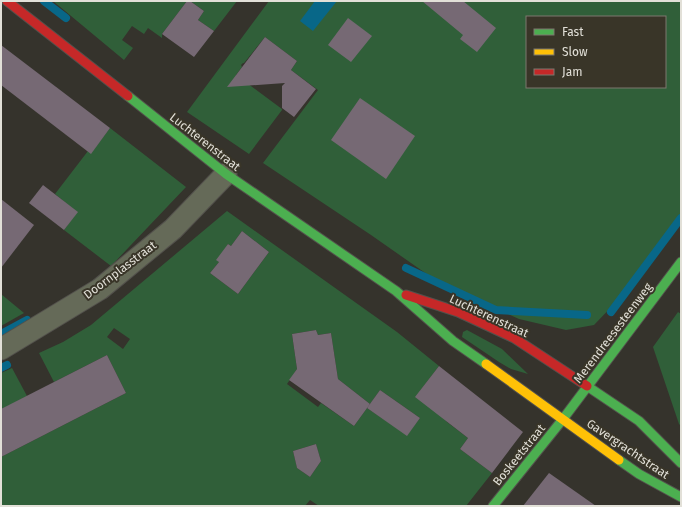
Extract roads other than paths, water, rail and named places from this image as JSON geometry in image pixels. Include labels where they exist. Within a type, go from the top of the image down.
[{"type":"street","name":"Luchterenstraat","points":[[7,1],[226,174],[396,292],[452,341],[563,419]]},
{"type":"street","name":"Doornplasstraat","points":[[1,349],[100,289],[173,229],[226,174]]},
{"type":"street","name":"Merendreesesteenweg","points":[[563,419],[681,262]]},
{"type":"street","name":"Luchterenstraat","points":[[396,292],[458,312],[514,338],[588,386]]},
{"type":"street","name":"Gavergrachtstraat","points":[[588,386],[639,421],[681,463]]},
{"type":"street","name":"Gavergrachtstraat","points":[[563,419],[639,474],[681,497]]},
{"type":"street","name":"Boskeetstraat","points":[[493,506],[563,419]]},
{"type":"water","points":[[315,1],[337,1],[313,31],[300,21]]},
{"type":"waterway","points":[[44,1],[66,18]]},
{"type":"waterway","points":[[611,312],[681,218]]},
{"type":"waterway","points":[[406,268],[496,310],[587,315]]},
{"type":"waterway","points":[[1,334],[27,320]]},
{"type":"waterway","points":[[1,368],[7,365]]}]
